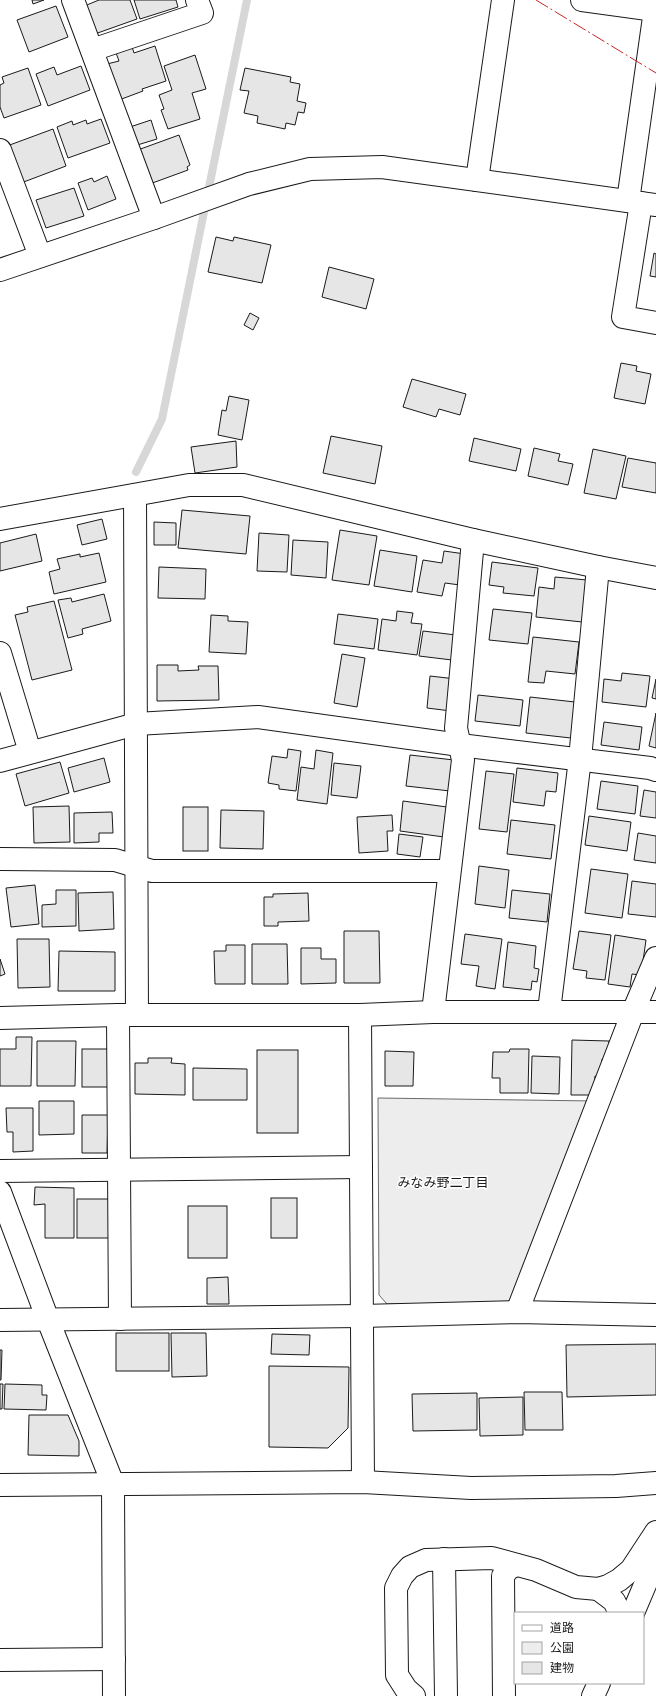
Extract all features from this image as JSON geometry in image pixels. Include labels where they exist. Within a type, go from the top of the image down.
[{"type":"street","points":[[73,0],[154,218]]},
{"type":"street","points":[[92,50],[202,13],[197,0]]},
{"type":"street","points":[[477,180],[503,0]]},
{"type":"street","points":[[582,0],[655,10],[642,203],[623,317],[656,323]]},
{"type":"street","points":[[0,150],[40,256]]},
{"type":"street","points":[[0,270],[249,184],[310,169],[382,168],[642,203]]},
{"type":"street","points":[[0,519],[188,485],[243,485],[473,540],[656,578]]},
{"type":"street","points":[[120,1319],[118,1170],[138,867],[135,495]]},
{"type":"street","points":[[433,1012],[463,760],[456,728],[473,540]]},
{"type":"street","points":[[550,1011],[580,759],[598,567]]},
{"type":"street","points":[[0,653],[30,752]]},
{"type":"street","points":[[0,761],[136,724],[258,717],[656,770]]},
{"type":"street","points":[[1,859],[115,860],[152,872],[449,871]]},
{"type":"street","points":[[517,1312],[632,1012],[656,958]]},
{"type":"street","points":[[0,1018],[128,1015],[360,1015],[433,1012],[656,1012]]},
{"type":"street","points":[[360,1015],[363,1482]]},
{"type":"street","points":[[0,1171],[360,1167]]},
{"type":"street","points":[[0,1192],[48,1320],[113,1484],[114,1696]]},
{"type":"street","points":[[0,1320],[361,1316],[517,1312],[656,1315]]},
{"type":"street","points":[[0,1485],[363,1482],[471,1488],[616,1486],[656,1483]]},
{"type":"street","points":[[598,1590],[619,1580],[631,1570],[656,1532]]},
{"type":"street","points":[[633,1612],[650,1573],[656,1541]]},
{"type":"street","points":[[414,1696],[406,1689],[397,1675],[396,1588],[402,1576],[410,1567],[426,1560],[492,1558],[536,1570],[576,1586],[598,1590],[614,1601],[620,1612]]},
{"type":"street","points":[[444,1559],[446,1696]]},
{"type":"street","points":[[504,1696],[503,1576],[508,1569],[516,1565]]},
{"type":"street","points":[[0,1660],[114,1659]]},
{"type":"street","points":[[593,1696],[599,1684]]},
{"type":"green space","points":[[378,1098],[594,1101],[516,1295],[505,1304],[387,1304],[379,1295]]},
{"type":"building","points":[[32,0],[44,0],[33,4]]},
{"type":"building","points":[[99,0],[130,0],[137,19],[92,35],[82,7]]},
{"type":"building","points":[[134,0],[176,0],[178,7],[140,19]]},
{"type":"building","points":[[56,6],[68,37],[29,52],[17,20]]},
{"type":"building","points":[[131,44],[134,53],[155,46],[166,81],[142,89],[143,91],[119,100],[107,64],[119,61],[115,50]]},
{"type":"building","points":[[195,55],[206,89],[192,93],[200,119],[168,129],[161,110],[164,109],[159,95],[172,90],[164,66]]},
{"type":"building","points":[[81,66],[90,90],[48,106],[36,74],[54,67],[57,75]]},
{"type":"building","points":[[28,68],[41,105],[4,118],[0,107],[0,85],[4,83],[2,77]]},
{"type":"building","points":[[245,68],[291,77],[290,82],[300,84],[297,101],[306,103],[304,113],[298,112],[295,125],[286,123],[285,129],[257,123],[258,116],[244,113],[249,91],[240,90]]},
{"type":"building","points":[[101,119],[110,143],[68,158],[57,127],[72,121],[73,125],[86,120],[87,124]]},
{"type":"building","points":[[151,120],[157,139],[134,146],[127,128]]},
{"type":"building","points":[[53,129],[66,166],[21,183],[7,146]]},
{"type":"building","points":[[179,135],[190,165],[187,167],[188,170],[147,185],[135,151]]},
{"type":"building","points":[[107,176],[116,199],[88,210],[78,183],[92,178],[94,182]]},
{"type":"building","points":[[74,188],[84,216],[46,228],[36,200]]},
{"type":"building","points":[[216,237],[233,241],[234,237],[271,245],[262,283],[208,272]]},
{"type":"building","points":[[654,253],[656,254],[656,277],[650,276]]},
{"type":"building","points":[[329,267],[374,279],[366,309],[322,297]]},
{"type":"building","points":[[250,313],[259,318],[253,330],[244,325]]},
{"type":"building","points":[[621,363],[637,366],[636,371],[651,374],[645,404],[614,398]]},
{"type":"building","points":[[412,379],[466,394],[460,415],[439,409],[436,417],[403,407]]},
{"type":"building","points":[[229,396],[249,400],[242,440],[218,435],[222,410],[226,411]]},
{"type":"building","points":[[331,436],[382,446],[375,484],[323,473]]},
{"type":"building","points":[[474,438],[521,449],[516,471],[469,461]]},
{"type":"building","points":[[236,441],[237,467],[195,473],[191,447]]},
{"type":"building","points":[[534,448],[560,454],[558,461],[573,464],[568,485],[528,476]]},
{"type":"building","points":[[593,449],[626,456],[616,499],[584,493]]},
{"type":"building","points":[[628,458],[656,463],[656,493],[622,487]]},
{"type":"building","points":[[182,510],[250,516],[246,554],[178,548]]},
{"type":"building","points":[[102,519],[107,539],[82,545],[77,525]]},
{"type":"building","points":[[154,522],[176,523],[176,545],[154,545]]},
{"type":"building","points":[[340,530],[377,536],[369,585],[332,580]]},
{"type":"building","points":[[259,533],[289,535],[287,572],[257,571]]},
{"type":"building","points":[[36,534],[42,561],[0,571],[0,543]]},
{"type":"building","points":[[293,540],[328,542],[326,578],[291,575]]},
{"type":"building","points":[[380,550],[417,556],[412,592],[374,586]]},
{"type":"building","points":[[444,551],[465,554],[460,585],[445,583],[442,596],[417,592],[423,560],[442,563]]},
{"type":"building","points":[[99,553],[106,582],[54,594],[49,572],[60,569],[57,559],[80,554],[80,557]]},
{"type":"building","points":[[492,562],[538,568],[534,596],[503,593],[504,587],[489,585]]},
{"type":"building","points":[[159,567],[206,569],[205,599],[158,598]]},
{"type":"building","points":[[555,577],[587,580],[582,622],[536,617],[539,587],[554,589]]},
{"type":"building","points":[[104,594],[111,621],[82,629],[83,634],[68,638],[58,600],[71,598],[72,602]]},
{"type":"building","points":[[54,601],[72,670],[32,680],[15,615],[28,612],[27,607]]},
{"type":"building","points":[[493,609],[532,613],[528,644],[489,640]]},
{"type":"building","points":[[397,611],[413,613],[411,623],[422,624],[417,655],[378,650],[382,619],[396,621]]},
{"type":"building","points":[[338,614],[378,619],[374,649],[334,644]]},
{"type":"building","points":[[211,615],[228,616],[228,621],[248,622],[246,654],[209,652]]},
{"type":"building","points":[[423,631],[456,635],[452,660],[419,656]]},
{"type":"building","points":[[533,637],[579,642],[575,674],[546,671],[544,683],[528,682]]},
{"type":"building","points":[[342,654],[365,658],[357,707],[334,703]]},
{"type":"building","points":[[157,665],[178,665],[178,671],[199,670],[198,666],[218,666],[219,700],[157,701]]},
{"type":"building","points":[[622,673],[650,676],[646,707],[602,702],[604,679],[621,681]]},
{"type":"building","points":[[430,676],[456,679],[451,711],[427,708]]},
{"type":"building","points":[[656,679],[656,699],[652,698]]},
{"type":"building","points":[[478,695],[523,700],[520,726],[475,721]]},
{"type":"building","points":[[530,697],[575,702],[571,738],[526,733]]},
{"type":"building","points":[[656,713],[656,748],[649,746]]},
{"type":"building","points":[[604,722],[642,727],[639,750],[601,745]]},
{"type":"building","points":[[288,749],[301,751],[296,791],[279,789],[279,785],[268,783],[272,756],[287,758]]},
{"type":"building","points":[[316,750],[333,753],[327,804],[297,800],[301,767],[314,769]]},
{"type":"building","points":[[410,755],[454,760],[450,791],[406,786]]},
{"type":"building","points":[[104,758],[110,782],[74,792],[68,768]]},
{"type":"building","points":[[60,762],[69,793],[25,806],[16,774]]},
{"type":"building","points":[[334,763],[361,766],[357,798],[331,795]]},
{"type":"building","points":[[517,768],[558,773],[556,792],[546,791],[544,806],[513,802]]},
{"type":"building","points":[[486,771],[514,774],[507,832],[479,829]]},
{"type":"building","points":[[601,781],[638,786],[635,814],[597,809]]},
{"type":"building","points":[[644,790],[656,792],[656,818],[640,816]]},
{"type":"building","points":[[403,801],[447,807],[444,837],[400,831]]},
{"type":"building","points":[[69,806],[70,842],[34,843],[33,807]]},
{"type":"building","points":[[183,807],[208,807],[208,851],[183,851]]},
{"type":"building","points":[[221,810],[264,811],[263,849],[220,848]]},
{"type":"building","points":[[112,812],[113,833],[99,833],[99,842],[74,843],[74,813]]},
{"type":"building","points":[[392,815],[393,831],[387,831],[388,851],[359,853],[357,817]]},
{"type":"building","points":[[589,816],[631,822],[627,851],[585,845]]},
{"type":"building","points":[[511,820],[555,825],[551,859],[507,854]]},
{"type":"building","points":[[638,833],[656,836],[656,863],[634,860]]},
{"type":"building","points":[[399,834],[423,837],[420,857],[397,854]]},
{"type":"building","points":[[479,866],[509,870],[505,908],[475,904]]},
{"type":"building","points":[[591,869],[628,874],[622,918],[585,913]]},
{"type":"building","points":[[632,881],[656,884],[656,917],[628,914]]},
{"type":"building","points":[[35,885],[39,924],[11,927],[6,888]]},
{"type":"building","points":[[56,890],[76,890],[76,926],[42,927],[42,905],[56,904]]},
{"type":"building","points":[[512,890],[550,894],[547,922],[509,918]]},
{"type":"building","points":[[113,892],[114,929],[79,931],[78,893]]},
{"type":"building","points":[[308,893],[309,921],[278,922],[278,926],[264,926],[264,897],[273,897],[273,894]]},
{"type":"building","points":[[344,931],[379,931],[380,983],[344,983]]},
{"type":"building","points":[[579,931],[611,935],[605,980],[586,978],[587,971],[573,969]]},
{"type":"building","points":[[465,934],[502,939],[495,989],[476,986],[479,966],[461,964]]},
{"type":"building","points":[[615,935],[646,940],[641,975],[632,974],[630,987],[608,984]]},
{"type":"building","points":[[17,939],[49,939],[50,987],[18,988]]},
{"type":"building","points":[[508,942],[536,946],[534,968],[539,969],[537,982],[532,981],[531,990],[503,987]]},
{"type":"building","points":[[252,944],[287,944],[288,984],[252,984]]},
{"type":"building","points":[[226,945],[245,945],[245,984],[215,984],[214,951],[226,951]]},
{"type":"building","points":[[301,948],[321,948],[321,959],[336,959],[336,983],[301,984]]},
{"type":"building","points":[[59,951],[115,952],[115,991],[58,991]]},
{"type":"building","points":[[0,959],[5,974],[0,976]]},
{"type":"building","points":[[16,1037],[32,1037],[31,1086],[0,1086],[0,1049],[16,1049]]},
{"type":"building","points":[[572,1040],[609,1041],[609,1060],[602,1059],[602,1076],[595,1076],[594,1095],[571,1095]]},
{"type":"building","points":[[37,1041],[76,1041],[75,1086],[37,1086]]},
{"type":"building","points":[[82,1049],[114,1049],[114,1087],[82,1087]]},
{"type":"building","points":[[510,1049],[529,1049],[528,1093],[500,1093],[500,1078],[492,1078],[493,1052],[509,1052]]},
{"type":"building","points":[[257,1050],[298,1050],[298,1133],[257,1133]]},
{"type":"building","points":[[385,1051],[414,1052],[413,1086],[385,1086]]},
{"type":"building","points":[[532,1056],[560,1057],[559,1094],[531,1093]]},
{"type":"building","points":[[148,1058],[172,1058],[171,1063],[185,1064],[185,1095],[135,1094],[135,1063],[148,1063]]},
{"type":"building","points":[[193,1068],[247,1069],[247,1100],[193,1100]]},
{"type":"building","points":[[39,1101],[74,1101],[74,1134],[39,1135]]},
{"type":"building","points":[[6,1108],[33,1108],[33,1151],[13,1152],[13,1132],[7,1132]]},
{"type":"building","points":[[82,1115],[108,1115],[107,1153],[82,1153]]},
{"type":"building","points":[[35,1187],[74,1188],[74,1238],[45,1238],[45,1204],[34,1205]]},
{"type":"building","points":[[271,1198],[297,1198],[297,1238],[271,1238]]},
{"type":"building","points":[[77,1199],[114,1199],[114,1238],[77,1238]]},
{"type":"building","points":[[188,1206],[227,1206],[227,1258],[188,1258]]},
{"type":"building","points":[[228,1277],[229,1304],[207,1304],[207,1278]]},
{"type":"building","points":[[116,1333],[169,1333],[169,1371],[116,1371]]},
{"type":"building","points":[[171,1333],[206,1333],[207,1376],[172,1377]]},
{"type":"building","points":[[272,1334],[310,1335],[309,1355],[271,1354]]},
{"type":"building","points":[[656,1344],[656,1395],[567,1397],[566,1345]]},
{"type":"building","points":[[0,1350],[2,1350],[1,1380],[0,1380]]},
{"type":"building","points":[[269,1366],[349,1367],[348,1428],[328,1448],[269,1447]]},
{"type":"building","points":[[0,1384],[3,1384],[2,1409],[0,1409]]},
{"type":"building","points":[[5,1384],[42,1385],[42,1395],[47,1395],[46,1410],[4,1409]]},
{"type":"building","points":[[524,1392],[562,1392],[563,1430],[525,1430]]},
{"type":"building","points":[[477,1393],[477,1430],[413,1431],[412,1394]]},
{"type":"building","points":[[523,1397],[523,1435],[480,1436],[479,1398]]},
{"type":"building","points":[[29,1415],[68,1415],[79,1441],[79,1456],[28,1455]]},
{"type":"waterway","points":[[136,472],[162,419],[247,0]]},
{"type":"power","points":[[536,0],[656,73]]},
{"type":"district","name":"みなみ野二丁目","points":[[443,1182]]}]
